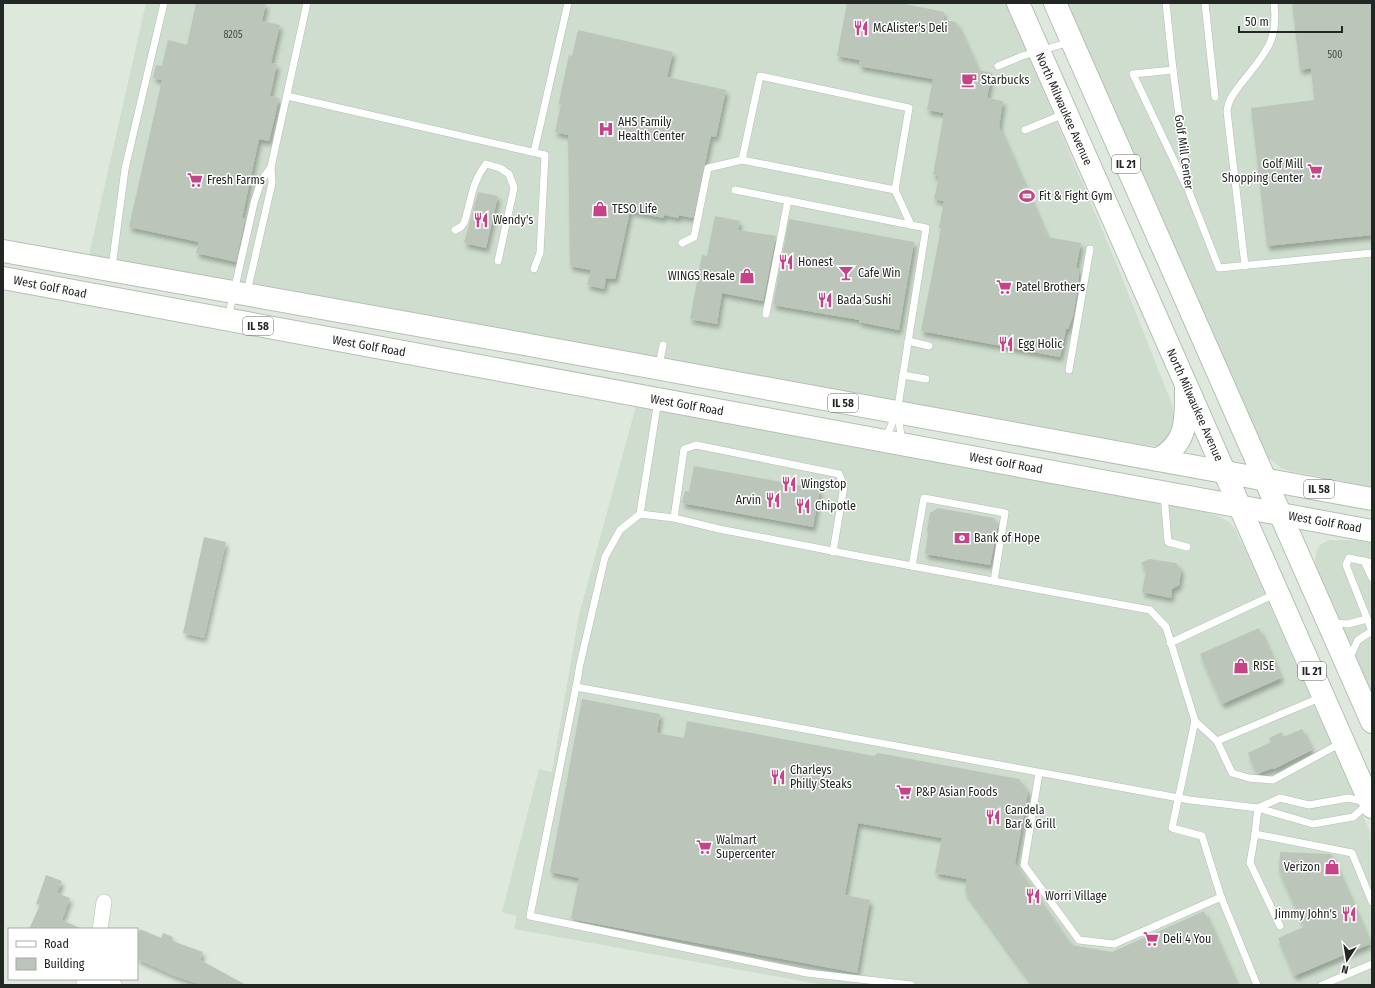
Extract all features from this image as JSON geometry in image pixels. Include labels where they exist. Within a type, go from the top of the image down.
[{"type":"main road","name":"North Milwaukee Avenue","points":[[1018,3],[1371,805]]},
{"type":"main road","name":"IL 21","points":[[1055,3],[1372,722]]},
{"type":"main road","name":"IL 58","points":[[3,251],[1372,499]]},
{"type":"main road","name":"West Golf Road","points":[[3,278],[1372,531]]},
{"type":"main road","points":[[1157,460],[1172,451],[1183,435],[1186,384]]},
{"type":"street","points":[[100,928],[104,902]]},
{"type":"street","points":[[103,980],[114,985]]},
{"type":"lane","points":[[112,271],[125,169],[164,3]]},
{"type":"lane","points":[[227,320],[240,294],[272,183],[271,167],[307,3]]},
{"type":"lane","points":[[534,152],[568,3]]},
{"type":"lane","name":"Golf Mill Center","points":[[1166,3],[1188,192],[1219,268],[1372,253]]},
{"type":"lane","points":[[1205,3],[1215,97]]},
{"type":"lane","points":[[1245,266],[1227,112],[1228,105],[1235,92],[1263,56],[1273,38],[1276,15],[1274,3]]},
{"type":"lane","points":[[998,66],[1072,41]]},
{"type":"lane","points":[[1173,70],[1133,74],[1188,192]]},
{"type":"lane","points":[[742,160],[760,76],[909,108],[895,190],[911,225]]},
{"type":"lane","points":[[287,96],[545,155],[540,254],[534,269]]},
{"type":"lane","points":[[1025,130],[1066,113]]},
{"type":"lane","points":[[682,243],[694,237],[708,168],[742,160],[895,190]]},
{"type":"lane","points":[[455,230],[461,227],[464,223],[474,183],[486,164],[500,168],[509,174],[514,188],[498,261]]},
{"type":"lane","points":[[240,294],[254,203],[261,181],[271,167]]},
{"type":"lane","points":[[735,190],[926,228],[893,443]]},
{"type":"lane","points":[[766,314],[788,200]]},
{"type":"lane","points":[[1069,370],[1090,249]]},
{"type":"lane","points":[[908,341],[929,346]]},
{"type":"lane","points":[[658,369],[663,345]]},
{"type":"lane","points":[[903,375],[926,380]]},
{"type":"lane","points":[[658,400],[640,514],[620,530],[605,556],[580,664],[530,916],[807,973],[911,985]]},
{"type":"lane","points":[[893,443],[897,413]]},
{"type":"lane","points":[[674,518],[684,448],[696,445],[839,474],[844,486],[834,552]]},
{"type":"lane","points":[[1163,492],[1168,542],[1188,547]]},
{"type":"lane","points":[[912,566],[924,498],[1006,513],[994,581]]},
{"type":"lane","points":[[640,514],[674,518],[719,529],[834,552],[1150,610],[1166,627],[1195,721],[1172,828],[1202,836],[1221,897],[1257,985]]},
{"type":"lane","points":[[1346,664],[1358,640],[1372,631],[1346,565],[1349,558],[1368,562],[1372,578]]},
{"type":"lane","points":[[1170,643],[1277,593]]},
{"type":"lane","points":[[1328,623],[1348,624],[1367,619]]},
{"type":"lane","points":[[576,687],[1179,798],[1258,808],[1313,824],[1353,817],[1371,805]]},
{"type":"lane","points":[[1217,741],[1323,697]]},
{"type":"lane","points":[[1195,721],[1217,741],[1232,772],[1249,778],[1273,780],[1343,742]]},
{"type":"lane","points":[[1039,772],[1024,865],[1079,940],[1114,944],[1221,897]]},
{"type":"lane","points":[[1258,808],[1280,798],[1309,804],[1348,798],[1371,805]]},
{"type":"lane","points":[[1258,808],[1250,863],[1280,926]]},
{"type":"lane","points":[[1255,834],[1352,853],[1372,902]]},
{"type":"lane","points":[[1322,985],[1372,964]]},
{"type":"shaded area","points":[[146,3],[1006,3],[1115,260],[1171,402],[1177,427],[1163,444],[1157,446],[1144,445],[89,255]]},
{"type":"shaded area","name":"Golf Mill Shopping Center","points":[[1067,3],[1372,3],[1372,487],[1290,471],[1281,468],[1269,458],[1264,450]]},
{"type":"shaded area","points":[[636,406],[1196,510],[1218,516],[1229,522],[1234,527],[1247,554],[1372,836],[1372,985],[824,985],[514,929],[517,916],[502,912],[539,769],[552,771],[579,615]]},
{"type":"shaded area","points":[[1329,540],[1349,540],[1372,543],[1372,694],[1316,564],[1315,558],[1317,550],[1320,545]]},
{"type":"building","name":"Fresh Farms","points":[[196,3],[266,3],[262,21],[280,25],[271,63],[277,64],[270,96],[279,98],[269,141],[259,139],[242,218],[245,219],[236,262],[196,253],[199,242],[129,227],[162,80],[153,78],[156,65],[162,66],[168,40],[187,45]]},
{"type":"building","points":[[847,3],[900,3],[944,12],[943,20],[956,22],[978,70],[992,73],[987,98],[1003,101],[999,127],[1047,237],[1081,243],[1076,268],[1079,269],[1079,281],[1073,316],[1068,329],[1066,329],[1060,357],[921,331],[941,229],[939,228],[944,201],[934,199],[939,176],[933,175],[944,113],[927,110],[933,79],[859,66],[860,60],[837,56]]},
{"type":"building","name":"Golf Mill Shopping Center","points":[[1292,3],[1372,3],[1372,235],[1267,246],[1251,108],[1314,100],[1311,68],[1300,70]]},
{"type":"building","points":[[578,30],[673,52],[667,77],[726,90],[716,137],[711,136],[693,218],[679,215],[678,218],[664,215],[663,218],[630,211],[615,279],[606,278],[604,289],[587,285],[591,270],[570,266],[568,135],[555,132],[561,104],[559,104],[560,97],[569,55],[572,56]]},
{"type":"building","name":"Wendy's","points":[[478,192],[498,196],[486,248],[464,243]]},
{"type":"building","points":[[715,216],[740,221],[738,230],[776,236],[763,301],[722,293],[717,324],[690,319],[702,255],[707,256]]},
{"type":"building","points":[[789,219],[914,242],[899,330],[859,322],[860,320],[773,305]]},
{"type":"building","points":[[694,466],[820,489],[813,527],[682,503],[685,491],[689,492]]},
{"type":"building","name":"Bank of Hope","points":[[938,508],[994,518],[998,524],[990,565],[925,554],[930,513]]},
{"type":"building","points":[[204,537],[226,542],[204,638],[183,633]]},
{"type":"building","points":[[1149,559],[1176,563],[1181,570],[1179,585],[1172,589],[1171,598],[1142,592],[1146,570],[1141,563]]},
{"type":"building","name":"RISE","points":[[1259,628],[1281,678],[1222,704],[1200,654]]},
{"type":"building","name":"Walmart Supercenter","points":[[582,699],[660,714],[657,733],[684,738],[687,721],[874,756],[878,753],[1019,779],[1028,792],[1015,863],[1071,945],[1112,952],[1204,911],[1237,985],[1033,985],[965,891],[967,879],[935,873],[942,838],[858,823],[845,895],[870,900],[857,973],[571,919],[579,878],[550,872]]},
{"type":"building","points":[[1302,729],[1312,750],[1274,769],[1273,768],[1257,774],[1248,753],[1271,742],[1269,738],[1282,732],[1283,737]]},
{"type":"building","points":[[1280,852],[1331,854],[1370,944],[1294,976],[1278,938],[1304,927],[1279,870]]},
{"type":"building","points":[[46,875],[62,881],[57,893],[70,898],[62,920],[80,928],[29,928],[40,905],[36,904]]},
{"type":"building","points":[[140,929],[161,938],[163,933],[173,937],[172,941],[203,952],[200,960],[246,985],[202,985],[175,976],[138,959],[138,934]]},
{"type":"place","name":"McAlister's Deli","points":[[861,28]]},
{"type":"place","name":"Starbucks","points":[[969,80]]},
{"type":"place","name":"AHS Family Health Center","points":[[606,129]]},
{"type":"place","name":"Golf Mill Shopping Center","points":[[1315,171]]},
{"type":"place","name":"Fresh Farms","points":[[195,180]]},
{"type":"place","name":"Fit & Fight Gym","points":[[1027,196]]},
{"type":"place","name":"TESO Life","points":[[600,209]]},
{"type":"place","name":"Wendy's","points":[[481,220]]},
{"type":"place","name":"Honest","points":[[786,262]]},
{"type":"place","name":"Cafe Win","points":[[846,273]]},
{"type":"place","name":"WINGS Resale","points":[[747,276]]},
{"type":"place","name":"Patel Brothers","points":[[1004,287]]},
{"type":"place","name":"Bada Sushi","points":[[825,300]]},
{"type":"place","name":"Egg Holic","points":[[1006,344]]},
{"type":"place","name":"Wingstop","points":[[789,484]]},
{"type":"place","name":"Arvin","points":[[773,500]]},
{"type":"place","name":"Chipotle","points":[[803,506]]},
{"type":"place","name":"Bank of Hope","points":[[962,538]]},
{"type":"place","name":"RISE","points":[[1241,666]]},
{"type":"place","name":"Charleys Philly Steaks","points":[[778,777]]},
{"type":"place","name":"P&P Asian Foods","points":[[904,792]]},
{"type":"place","name":"Candela Bar & Grill","points":[[993,817]]},
{"type":"place","name":"Walmart Supercenter","points":[[704,847]]},
{"type":"place","name":"Verizon","points":[[1332,867]]},
{"type":"place","name":"Worri Village","points":[[1033,896]]},
{"type":"place","name":"Jimmy John's","points":[[1349,914]]},
{"type":"place","name":"Deli 4 You","points":[[1151,939]]}]
